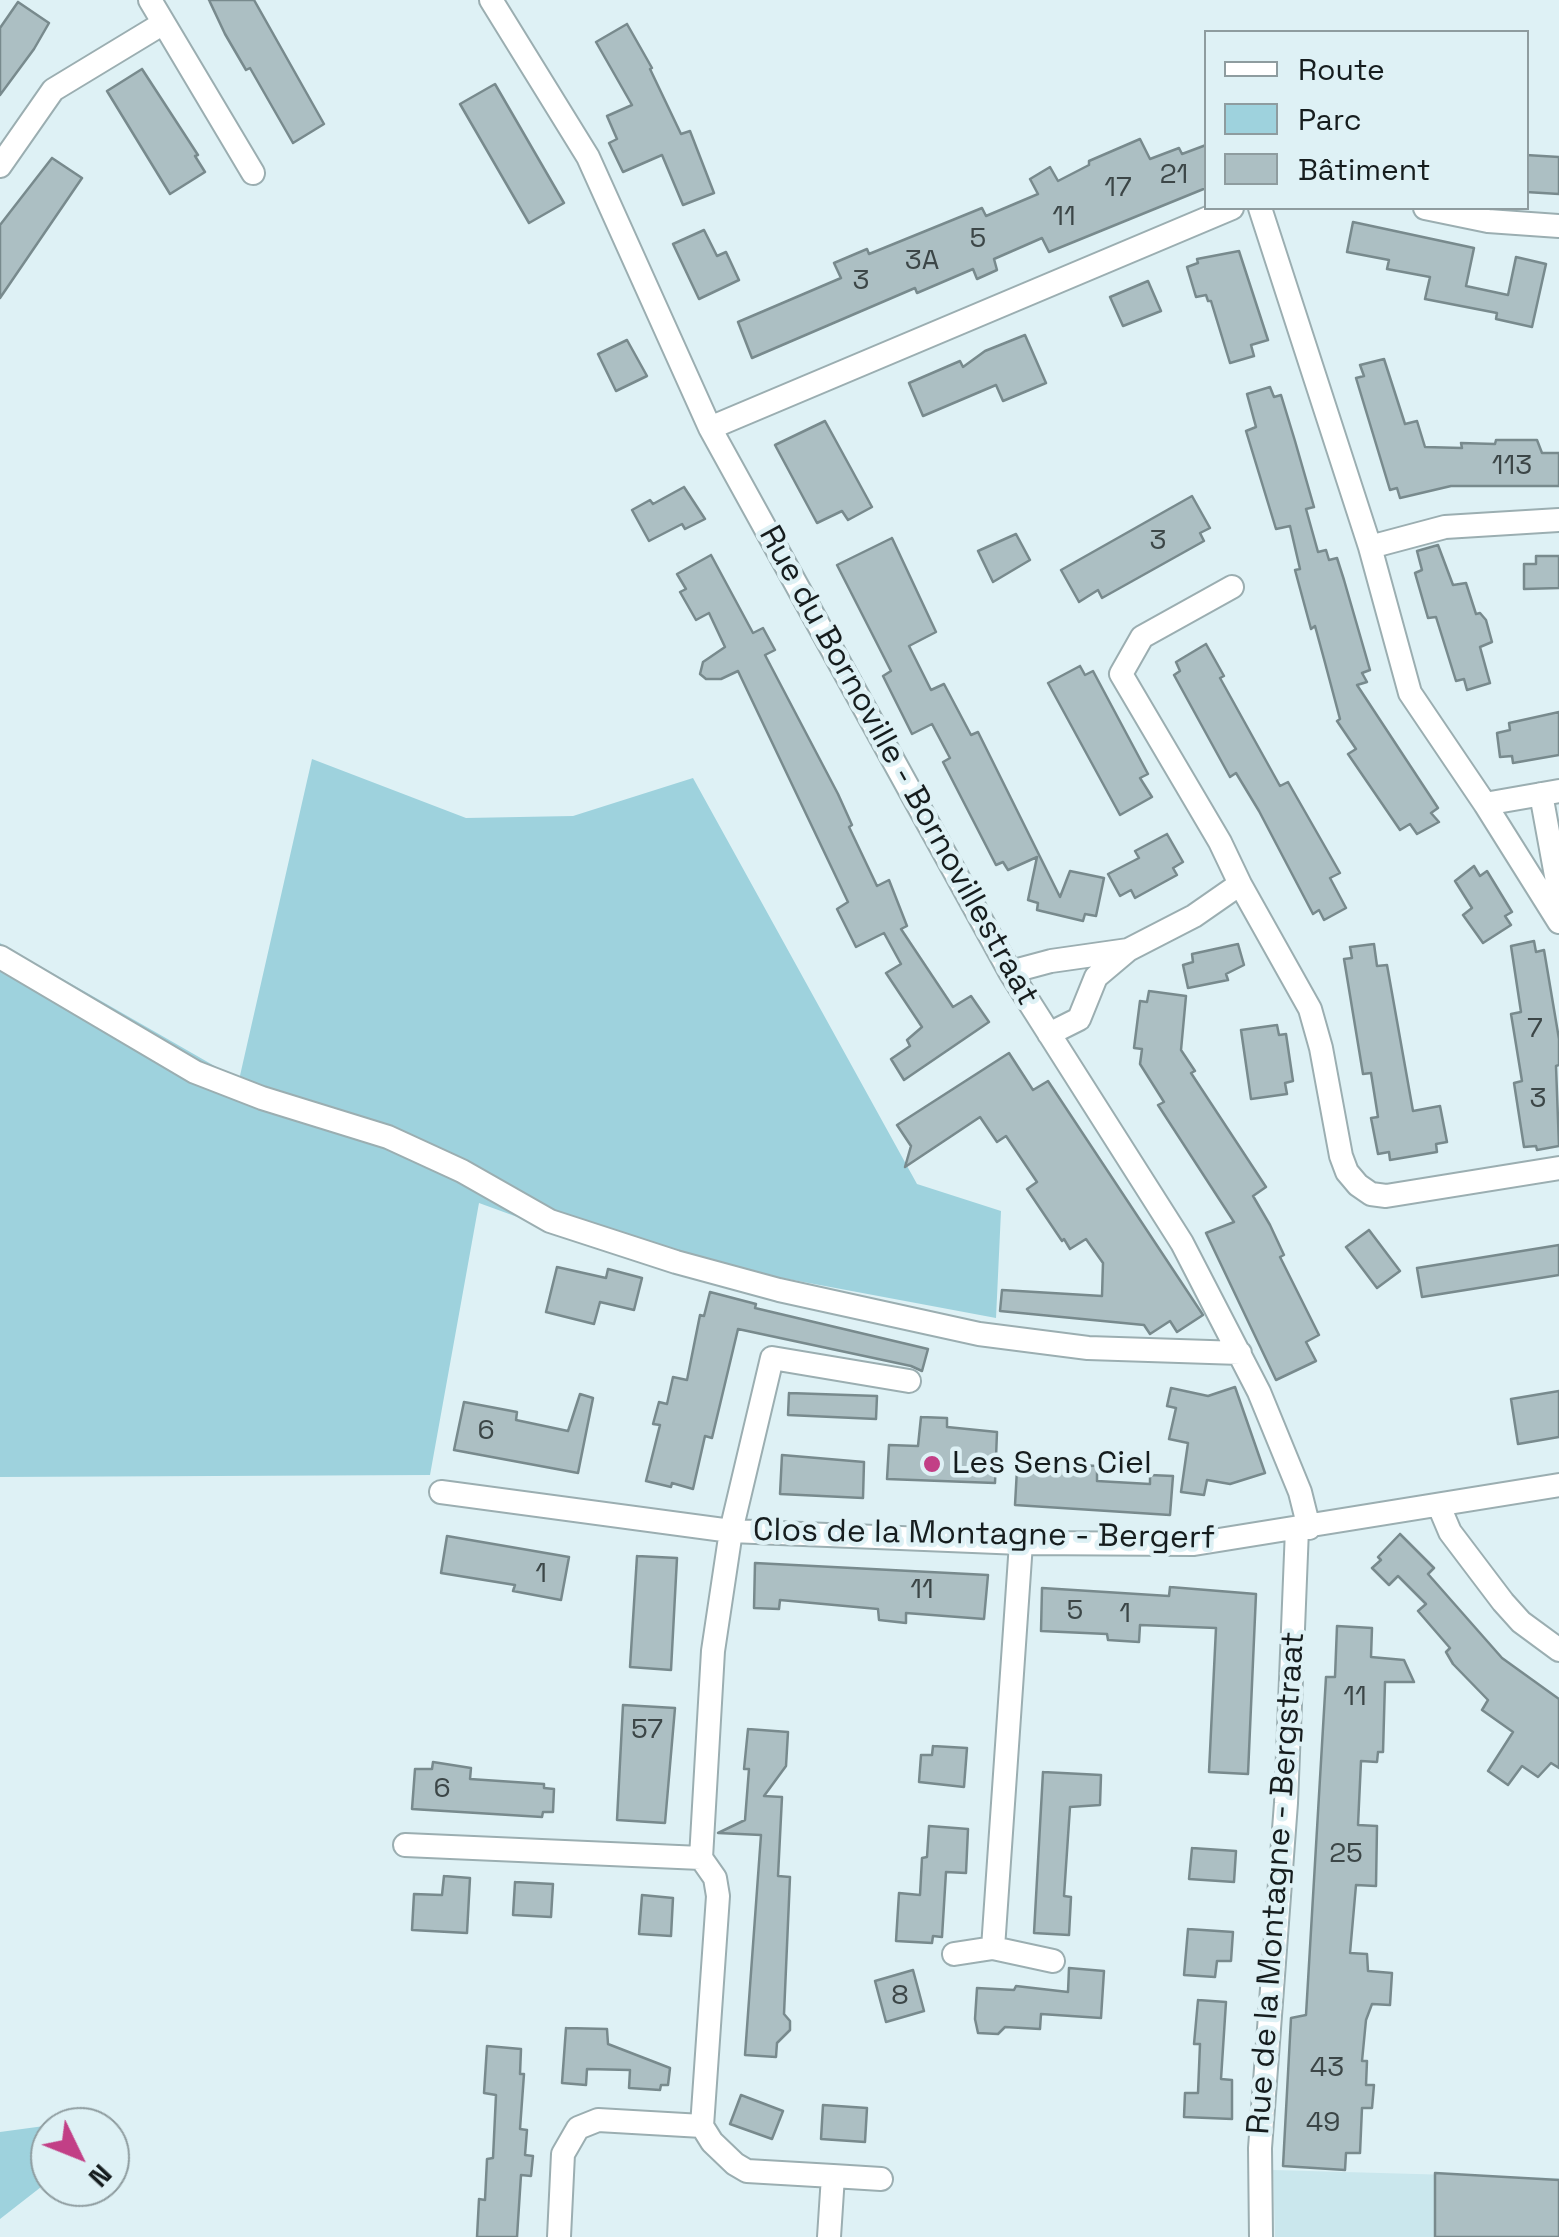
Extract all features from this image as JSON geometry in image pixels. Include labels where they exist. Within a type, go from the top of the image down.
[{"type":"street","points":[[150,0],[253,173]]},
{"type":"street","name":"Rue du Bornoville - Bornovillestraat","points":[[491,0],[588,157],[710,428],[1010,972],[1174,1229],[1240,1353],[1300,1492],[1303,1529]]},
{"type":"street","points":[[0,166],[53,90],[162,24]]},
{"type":"street","points":[[710,428],[1227,210]]},
{"type":"street","points":[[1261,210],[1370,547],[1410,692],[1559,922]]},
{"type":"street","points":[[1435,210],[1488,221],[1559,226]]},
{"type":"street","points":[[1370,547],[1444,526],[1559,520]]},
{"type":"street","points":[[1232,588],[1142,637],[1121,674],[1220,842],[1310,1008],[1322,1048],[1341,1156],[1348,1172],[1372,1194],[1386,1196],[1559,1168]]},
{"type":"street","points":[[1485,804],[1550,792],[1559,892]]},
{"type":"street","points":[[1049,1034],[1079,1019],[1096,978],[1128,950],[1194,916],[1240,884]]},
{"type":"street","points":[[1010,972],[1052,960],[1128,950]]},
{"type":"street","points":[[0,956],[195,1072],[388,1138],[462,1171],[550,1221],[676,1262],[779,1290],[979,1334],[1088,1348],[1240,1353]]},
{"type":"street","name":"Clos de la Montagne - Bergerf","points":[[701,1858],[717,1620],[731,1531],[772,1358],[910,1382]]},
{"type":"street","name":"Clos de la Montagne - Bergerf","points":[[731,1531],[1021,1543],[1194,1544],[1559,1485]]},
{"type":"street","points":[[441,1492],[731,1531]]},
{"type":"street","points":[[1439,1506],[1450,1532],[1503,1602],[1559,1650]]},
{"type":"street","name":"Rue de la Montagne - Bergstraat","points":[[1261,2237],[1261,2123],[1303,1529]]},
{"type":"street","points":[[993,1948],[1021,1543]]},
{"type":"street","points":[[405,1845],[701,1858],[715,1878],[718,1896],[702,2126],[712,2142],[735,2164],[748,2170],[881,2179]]},
{"type":"street","points":[[954,1954],[993,1948],[1053,1962]]},
{"type":"street","points":[[559,2237],[563,2154],[578,2128],[598,2120],[702,2126]]},
{"type":"street","points":[[829,2237],[833,2176]]},
{"type":"shaded area","points":[[1273,2170],[1559,2178],[1559,2237],[1275,2237]]},
{"type":"green space","points":[[312,759],[466,818],[573,816],[693,778],[917,1184],[1001,1211],[996,1318],[553,1230],[479,1203],[430,1475],[0,1477],[0,943],[239,1080]]},
{"type":"green space","points":[[30,2128],[30,2196],[0,2219],[0,2132]]},
{"type":"building","points":[[209,0],[254,0],[324,124],[293,143],[250,68],[246,70]]},
{"type":"building","points":[[18,2],[49,23],[0,95],[0,28]]},
{"type":"building","points":[[627,24],[652,68],[681,134],[690,131],[714,193],[683,205],[662,155],[623,172],[609,143],[617,139],[607,116],[632,105],[596,42]]},
{"type":"building","points":[[142,69],[205,172],[170,194],[107,91]]},
{"type":"building","points":[[495,84],[564,203],[529,223],[460,104]]},
{"type":"building","points":[[1140,139],[1150,159],[1179,148],[1182,154],[1204,146],[1204,189],[1049,252],[1042,238],[994,259],[997,270],[977,279],[973,269],[917,293],[915,288],[752,358],[738,322],[841,278],[834,263],[867,249],[869,254],[982,208],[986,216],[1038,194],[1030,179],[1050,167],[1058,181],[1089,165],[1089,161]]},
{"type":"building","points":[[1529,155],[1559,157],[1559,194],[1529,192]]},
{"type":"building","points":[[52,158],[82,178],[0,298],[0,225]]},
{"type":"building","points":[[1353,222],[1474,248],[1466,286],[1508,295],[1516,257],[1546,264],[1532,327],[1496,319],[1497,313],[1425,299],[1430,277],[1387,269],[1389,260],[1347,252]]},
{"type":"building","points":[[704,230],[717,256],[726,252],[739,280],[699,299],[673,244]]},
{"type":"building","points":[[1239,251],[1268,340],[1251,345],[1254,356],[1230,363],[1211,301],[1206,295],[1196,297],[1187,267],[1198,263],[1197,259]]},
{"type":"building","points":[[1148,281],[1161,311],[1123,326],[1110,297]]},
{"type":"building","points":[[1025,335],[1046,383],[1003,401],[996,385],[923,416],[909,383],[960,361],[963,367],[985,351]]},
{"type":"building","points":[[627,340],[647,376],[616,391],[598,354]]},
{"type":"building","points":[[1384,359],[1405,424],[1417,421],[1425,447],[1462,448],[1461,443],[1537,440],[1542,453],[1559,453],[1559,486],[1451,486],[1400,498],[1397,488],[1390,490],[1356,378],[1364,376],[1360,365]]},
{"type":"building","points":[[1270,387],[1274,397],[1281,395],[1295,441],[1314,507],[1306,509],[1318,552],[1326,550],[1329,560],[1337,558],[1344,580],[1370,670],[1362,673],[1367,682],[1357,685],[1438,808],[1431,813],[1439,822],[1417,834],[1410,824],[1400,830],[1348,754],[1356,749],[1337,721],[1340,719],[1315,626],[1311,629],[1295,570],[1300,569],[1290,526],[1276,529],[1246,431],[1256,427],[1247,394]]},
{"type":"building","points":[[825,421],[872,507],[848,520],[842,511],[817,523],[775,445]]},
{"type":"building","points":[[684,487],[705,519],[685,529],[682,524],[649,541],[632,510],[650,500],[653,504]]},
{"type":"building","points":[[1192,496],[1210,528],[1200,533],[1204,541],[1102,598],[1098,590],[1079,602],[1061,570]]},
{"type":"building","points":[[1016,534],[1030,560],[993,582],[978,551]]},
{"type":"building","points":[[892,538],[936,632],[909,646],[931,690],[944,684],[971,735],[978,732],[1060,897],[1070,871],[1104,878],[1096,916],[1085,914],[1083,921],[1037,910],[1038,903],[1028,900],[1037,857],[1008,870],[1003,862],[996,865],[943,762],[950,758],[932,724],[912,734],[883,676],[891,671],[837,565]]},
{"type":"building","points":[[1438,545],[1453,585],[1466,583],[1476,614],[1486,620],[1492,642],[1480,647],[1490,683],[1467,690],[1464,679],[1456,681],[1436,617],[1428,618],[1415,573],[1422,570],[1417,551]]},
{"type":"building","points":[[711,555],[753,633],[763,628],[775,650],[765,655],[838,794],[877,886],[889,880],[907,926],[901,929],[953,1007],[971,996],[989,1022],[904,1080],[891,1059],[910,1046],[907,1040],[922,1027],[886,973],[901,964],[884,933],[856,947],[837,909],[848,902],[738,671],[721,679],[706,679],[700,674],[703,662],[725,647],[709,613],[696,620],[680,592],[686,589],[677,574]]},
{"type":"building","points":[[1536,556],[1559,556],[1559,588],[1524,589],[1524,564],[1536,564]]},
{"type":"building","points":[[1206,644],[1224,676],[1220,678],[1280,786],[1288,782],[1340,873],[1330,878],[1346,908],[1324,920],[1319,910],[1313,914],[1259,811],[1236,773],[1230,777],[1174,675],[1180,671],[1176,662]]},
{"type":"building","points":[[1080,666],[1085,675],[1093,671],[1148,774],[1140,778],[1152,797],[1120,815],[1048,683]]},
{"type":"building","points":[[1559,712],[1559,755],[1513,763],[1512,756],[1500,757],[1497,733],[1510,730],[1509,723]]},
{"type":"building","points":[[1167,834],[1183,862],[1173,868],[1177,875],[1135,898],[1131,890],[1120,896],[1108,874],[1139,858],[1135,851]]},
{"type":"building","points":[[1474,866],[1480,876],[1487,871],[1512,912],[1505,916],[1511,925],[1483,943],[1463,915],[1472,908],[1455,881]]},
{"type":"building","points":[[1534,941],[1536,952],[1544,950],[1559,1039],[1559,1146],[1537,1150],[1536,1146],[1524,1147],[1514,1083],[1522,1081],[1511,1014],[1521,1012],[1511,946]]},
{"type":"building","points":[[1238,944],[1244,965],[1226,974],[1228,980],[1188,988],[1183,965],[1193,962],[1192,954]]},
{"type":"building","points":[[1374,944],[1377,966],[1387,965],[1413,1111],[1440,1106],[1447,1142],[1436,1144],[1437,1152],[1390,1160],[1389,1152],[1378,1154],[1371,1118],[1378,1117],[1371,1073],[1363,1074],[1344,959],[1352,958],[1350,947]]},
{"type":"building","points":[[1149,991],[1186,996],[1181,1050],[1195,1071],[1191,1073],[1266,1187],[1253,1196],[1319,1335],[1306,1342],[1316,1361],[1276,1380],[1206,1233],[1234,1222],[1158,1105],[1164,1102],[1140,1064],[1142,1049],[1134,1048],[1140,1001],[1147,1002]]},
{"type":"building","points":[[1277,1025],[1279,1035],[1286,1034],[1293,1081],[1285,1083],[1287,1094],[1251,1099],[1241,1030]]},
{"type":"building","points":[[1009,1053],[1033,1090],[1048,1081],[1203,1315],[1177,1332],[1170,1321],[1150,1334],[1144,1325],[1000,1311],[1002,1290],[1102,1296],[1103,1263],[1086,1239],[1070,1249],[1062,1241],[1027,1189],[1037,1182],[1006,1136],[997,1142],[980,1117],[905,1167],[911,1146],[897,1125]]},
{"type":"building","points":[[1369,1230],[1400,1271],[1377,1288],[1346,1247]]},
{"type":"building","points":[[1559,1245],[1559,1275],[1422,1297],[1417,1268]]},
{"type":"building","points":[[557,1267],[606,1278],[608,1269],[642,1278],[634,1310],[600,1302],[594,1324],[546,1312]]},
{"type":"building","points":[[710,1292],[756,1304],[755,1308],[928,1349],[922,1371],[738,1329],[712,1438],[705,1436],[693,1489],[646,1481],[660,1425],[653,1424],[659,1402],[667,1404],[673,1377],[687,1380],[700,1315],[704,1316]]},
{"type":"building","points":[[1235,1387],[1265,1473],[1230,1484],[1207,1480],[1204,1495],[1181,1492],[1188,1443],[1169,1439],[1176,1408],[1167,1406],[1171,1388],[1208,1396]]},
{"type":"building","points":[[1559,1391],[1559,1437],[1518,1444],[1511,1399]]},
{"type":"building","points":[[789,1393],[877,1396],[876,1419],[788,1415]]},
{"type":"building","points":[[580,1394],[593,1398],[578,1473],[454,1450],[464,1402],[517,1412],[516,1420],[568,1431]]},
{"type":"building","points":[[921,1417],[947,1418],[947,1427],[997,1432],[995,1483],[887,1479],[889,1445],[918,1446]]},
{"type":"building","points":[[782,1455],[864,1462],[863,1498],[780,1494]]},
{"type":"building","points":[[1032,1462],[1097,1466],[1097,1481],[1150,1484],[1150,1475],[1173,1476],[1170,1515],[1015,1505],[1017,1469],[1031,1469]]},
{"type":"building","points":[[1400,1534],[1434,1568],[1428,1574],[1502,1658],[1559,1699],[1559,1768],[1551,1763],[1538,1777],[1522,1766],[1508,1785],[1488,1771],[1513,1732],[1482,1710],[1488,1700],[1453,1664],[1446,1652],[1450,1648],[1418,1611],[1426,1604],[1398,1576],[1389,1585],[1372,1568]]},
{"type":"building","points":[[447,1536],[569,1557],[561,1600],[513,1591],[515,1585],[441,1573]]},
{"type":"building","points":[[637,1556],[677,1558],[671,1670],[630,1667]]},
{"type":"building","points":[[755,1563],[988,1575],[984,1619],[906,1613],[906,1623],[879,1620],[878,1609],[780,1600],[779,1609],[754,1608]]},
{"type":"building","points":[[1170,1587],[1256,1594],[1248,1774],[1209,1772],[1216,1628],[1140,1625],[1139,1642],[1108,1640],[1107,1634],[1041,1631],[1042,1588],[1169,1596]]},
{"type":"building","points":[[1337,1626],[1372,1628],[1371,1657],[1404,1660],[1414,1682],[1385,1682],[1383,1752],[1378,1752],[1377,1762],[1361,1761],[1358,1825],[1377,1826],[1376,1886],[1356,1885],[1350,1953],[1367,1954],[1368,1971],[1392,1973],[1390,2005],[1372,2004],[1366,2020],[1362,2061],[1367,2061],[1366,2085],[1374,2085],[1372,2108],[1362,2108],[1360,2153],[1346,2153],[1345,2170],[1283,2166],[1291,2018],[1306,2015],[1326,1677],[1335,1677]]},
{"type":"building","points":[[623,1705],[675,1708],[665,1823],[617,1820]]},
{"type":"building","points":[[748,1729],[788,1732],[786,1766],[764,1796],[782,1797],[778,1876],[790,1877],[784,2014],[790,2021],[790,2030],[777,2043],[776,2057],[745,2055],[761,1835],[718,1833],[745,1820]]},
{"type":"building","points":[[933,1746],[967,1748],[964,1787],[919,1782],[921,1755],[932,1755]]},
{"type":"building","points":[[433,1762],[471,1768],[470,1779],[544,1784],[544,1788],[554,1789],[553,1812],[543,1812],[542,1817],[412,1809],[415,1769],[432,1769]]},
{"type":"building","points":[[1043,1772],[1101,1775],[1100,1805],[1070,1807],[1064,1896],[1071,1897],[1069,1935],[1034,1933]]},
{"type":"building","points":[[929,1826],[968,1829],[966,1873],[946,1872],[942,1937],[933,1936],[932,1943],[896,1941],[899,1893],[920,1895]]},
{"type":"building","points":[[1192,1848],[1236,1851],[1234,1882],[1189,1879]]},
{"type":"building","points":[[444,1876],[470,1878],[467,1933],[412,1930],[414,1894],[442,1895]]},
{"type":"building","points":[[515,1882],[553,1884],[551,1917],[513,1915]]},
{"type":"building","points":[[642,1895],[673,1898],[671,1936],[639,1934]]},
{"type":"building","points":[[1188,1929],[1233,1932],[1231,1961],[1217,1961],[1215,1977],[1184,1975]]},
{"type":"building","points":[[1069,1968],[1104,1971],[1101,2018],[1041,2014],[1040,2029],[1005,2027],[998,2034],[978,2033],[977,1988],[1014,1990],[1016,1986],[1068,1992]]},
{"type":"building","points":[[913,1970],[924,2011],[886,2022],[875,1981]]},
{"type":"building","points":[[1198,2000],[1226,2002],[1221,2079],[1232,2080],[1232,2119],[1184,2117],[1185,2093],[1198,2093],[1200,2044],[1194,2044]]},
{"type":"building","points":[[566,2028],[607,2029],[608,2044],[670,2068],[668,2085],[661,2085],[660,2090],[629,2088],[630,2070],[587,2069],[586,2085],[562,2083]]},
{"type":"building","points":[[487,2046],[521,2049],[520,2074],[524,2074],[520,2129],[527,2130],[525,2155],[533,2156],[531,2176],[521,2175],[517,2237],[477,2237],[479,2199],[485,2200],[487,2159],[493,2158],[496,2095],[484,2093]]},
{"type":"building","points":[[741,2095],[783,2111],[772,2139],[730,2124]]},
{"type":"building","points":[[823,2105],[867,2108],[865,2142],[821,2139]]},
{"type":"building","points":[[1435,2173],[1559,2180],[1559,2237],[1435,2237]]},
{"type":"place","name":"Les Sens Ciel","points":[[932,1464]]}]
